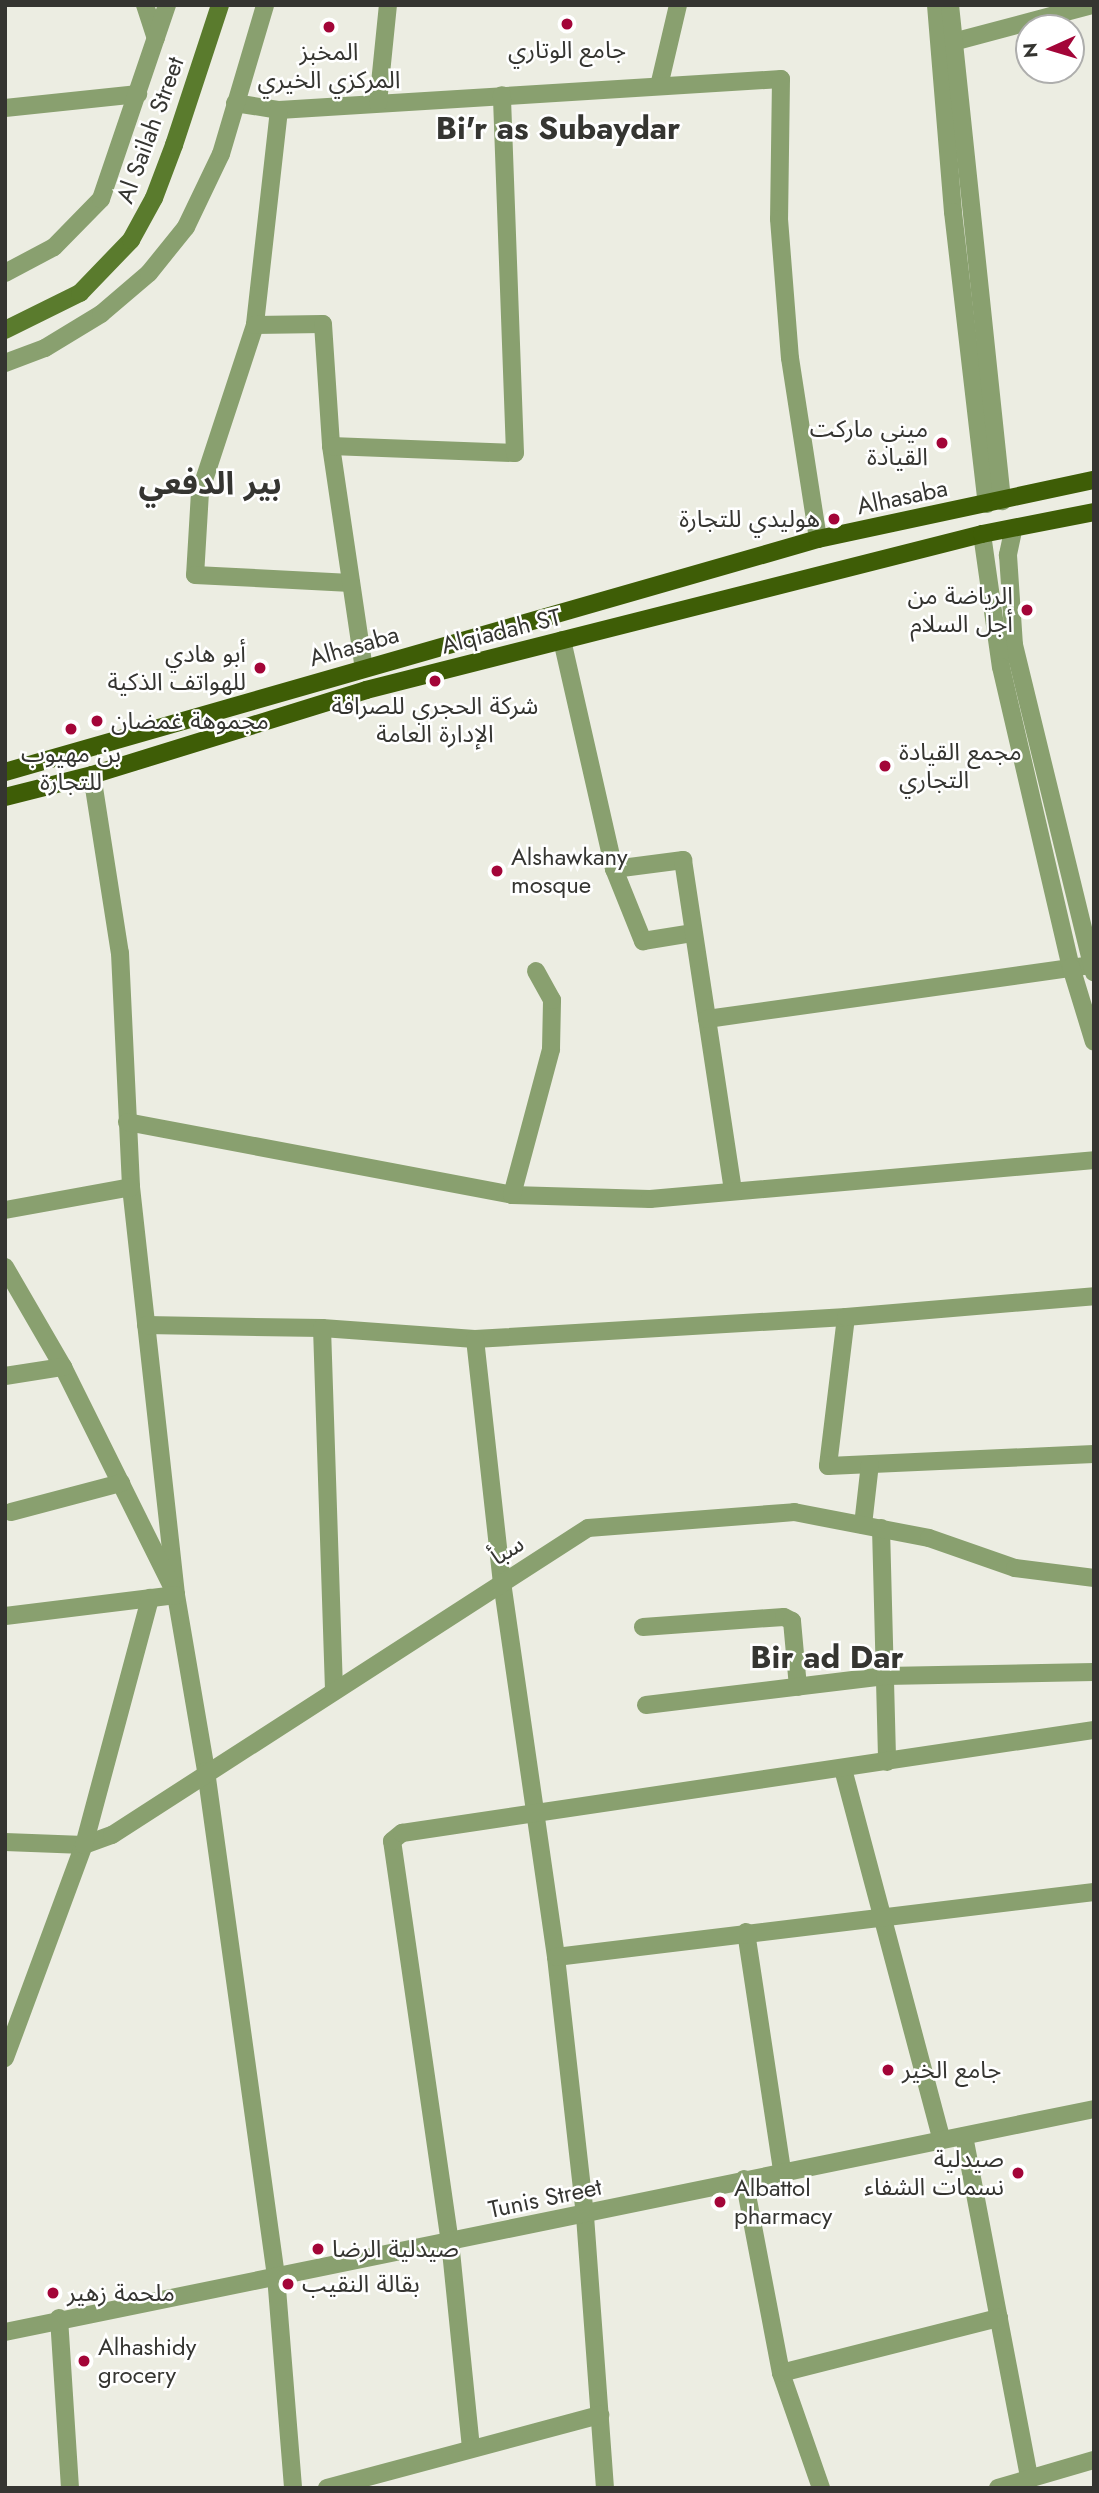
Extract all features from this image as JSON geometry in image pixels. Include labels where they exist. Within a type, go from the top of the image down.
[{"type":"main road","name":"Al Sailah Street","points":[[5,330],[80,293],[131,240],[154,198],[220,5]]},
{"type":"main road","name":"Alhasaba","points":[[5,772],[818,539],[1094,480]]},
{"type":"main road","name":"Alqiadah ST","points":[[5,797],[92,775],[366,690],[982,534],[1013,531],[1094,512]]},
{"type":"street","points":[[145,5],[156,38]]},
{"type":"street","points":[[5,273],[54,247],[101,199],[167,5]]},
{"type":"street","points":[[5,363],[44,348],[101,314],[170,250],[208,187],[265,5]]},
{"type":"street","points":[[378,103],[388,5]]},
{"type":"street","points":[[659,86],[678,5]]},
{"type":"street","points":[[936,5],[953,212],[995,502]]},
{"type":"street","points":[[950,5],[995,502]]},
{"type":"street","points":[[953,42],[1092,5]]},
{"type":"street","points":[[235,103],[279,110],[780,79],[779,219],[790,358],[818,539]]},
{"type":"street","points":[[5,108],[138,94]]},
{"type":"street","points":[[331,446],[515,453],[502,96]]},
{"type":"street","points":[[279,110],[255,325],[200,492],[195,575],[351,583]]},
{"type":"street","points":[[255,325],[323,324],[331,446],[364,668]]},
{"type":"street","points":[[708,1019],[1071,967],[1093,968],[1014,645],[1008,555],[1013,531]]},
{"type":"street","points":[[982,534],[1001,667],[1071,967],[1094,1042]]},
{"type":"street","points":[[562,640],[614,869],[642,941],[693,933]]},
{"type":"street","points":[[92,775],[120,953],[131,1187],[176,1595],[206,1770],[275,2276],[293,2488]]},
{"type":"street","points":[[614,869],[683,860],[733,1190]]},
{"type":"street","points":[[512,1195],[551,1049],[552,1000],[536,971]]},
{"type":"street","points":[[127,1122],[512,1195],[650,1199],[1094,1160]]},
{"type":"street","points":[[5,1210],[131,1187]]},
{"type":"street","points":[[5,1267],[63,1367],[176,1595]]},
{"type":"street","points":[[146,1325],[322,1328],[475,1339],[846,1317],[1094,1296]]},
{"type":"street","points":[[846,1317],[828,1466],[1094,1454]]},
{"type":"street","points":[[322,1328],[334,1690]]},
{"type":"street","points":[[475,1339],[502,1582],[556,1957],[586,2216],[605,2488]]},
{"type":"street","points":[[5,1376],[63,1367]]},
{"type":"street","points":[[870,1464],[872,1527],[885,1676],[887,1762]]},
{"type":"street","points":[[11,1512],[121,1483]]},
{"type":"street","name":"سبأ","points":[[5,1842],[84,1845],[112,1836],[206,1770],[588,1528],[794,1512],[929,1538],[1015,1567],[1094,1577]]},
{"type":"street","points":[[5,1616],[176,1595]]},
{"type":"street","points":[[5,2058],[84,1845],[150,1598]]},
{"type":"street","points":[[643,1627],[784,1617],[792,1621],[798,1687]]},
{"type":"street","points":[[646,1705],[885,1676],[1094,1672]]},
{"type":"street","points":[[471,2448],[450,2243],[393,1841],[402,1833],[535,1816],[1094,1730]]},
{"type":"street","points":[[843,1769],[942,2140]]},
{"type":"street","points":[[556,1957],[1094,1892]]},
{"type":"street","points":[[746,1932],[782,2171]]},
{"type":"street","name":"Tunis Street","points":[[5,2332],[59,2318],[586,2216],[744,2179],[1094,2109]]},
{"type":"street","points":[[964,2136],[1029,2477]]},
{"type":"street","points":[[744,2179],[781,2373],[821,2488]]},
{"type":"street","points":[[59,2318],[70,2488]]},
{"type":"street","points":[[781,2373],[999,2318]]},
{"type":"street","points":[[327,2488],[600,2414]]},
{"type":"street","points":[[998,2488],[1094,2460]]},
{"type":"place","name":"جامع الوتاري","points":[[567,24]]},
{"type":"place","name":"المخبز المركزي الخيري","points":[[329,27]]},
{"type":"place","name":"ميني ماركت القيادة","points":[[942,443]]},
{"type":"place","name":"هوليدي للتجارة","points":[[834,519]]},
{"type":"place","name":"الرياضة من أجل السلام","points":[[1027,610]]},
{"type":"place","name":"أبو هادي للهواتف الذكية","points":[[260,668]]},
{"type":"place","name":"شركة الحجري للصرافة الإدارة العامة","points":[[435,681]]},
{"type":"place","name":"مجموهة غمضان","points":[[97,721]]},
{"type":"place","name":"بن مهيوب للتجارة","points":[[71,729]]},
{"type":"place","name":"مجمع القيادة التجاري","points":[[885,766]]},
{"type":"place","name":"Alshawkany mosque","points":[[497,871]]},
{"type":"place","name":"جامع الخير","points":[[888,2070]]},
{"type":"place","name":"صيدلية نسمات الشفاء","points":[[1018,2173]]},
{"type":"place","name":"Albattol pharmacy","points":[[720,2202]]},
{"type":"place","name":"صيدلية الرضا","points":[[318,2249]]},
{"type":"place","name":"بقالة النقيب","points":[[288,2284]]},
{"type":"place","name":"ملحمة زهير","points":[[53,2293]]},
{"type":"place","name":"Alhashidy grocery","points":[[84,2361]]},
{"type":"district","name":"Bi'r as Subaydar","points":[[558,128]]},
{"type":"district","name":"بير الدفعي","points":[[210,483]]},
{"type":"district","name":"Bir ad Dar","points":[[827,1657]]}]
